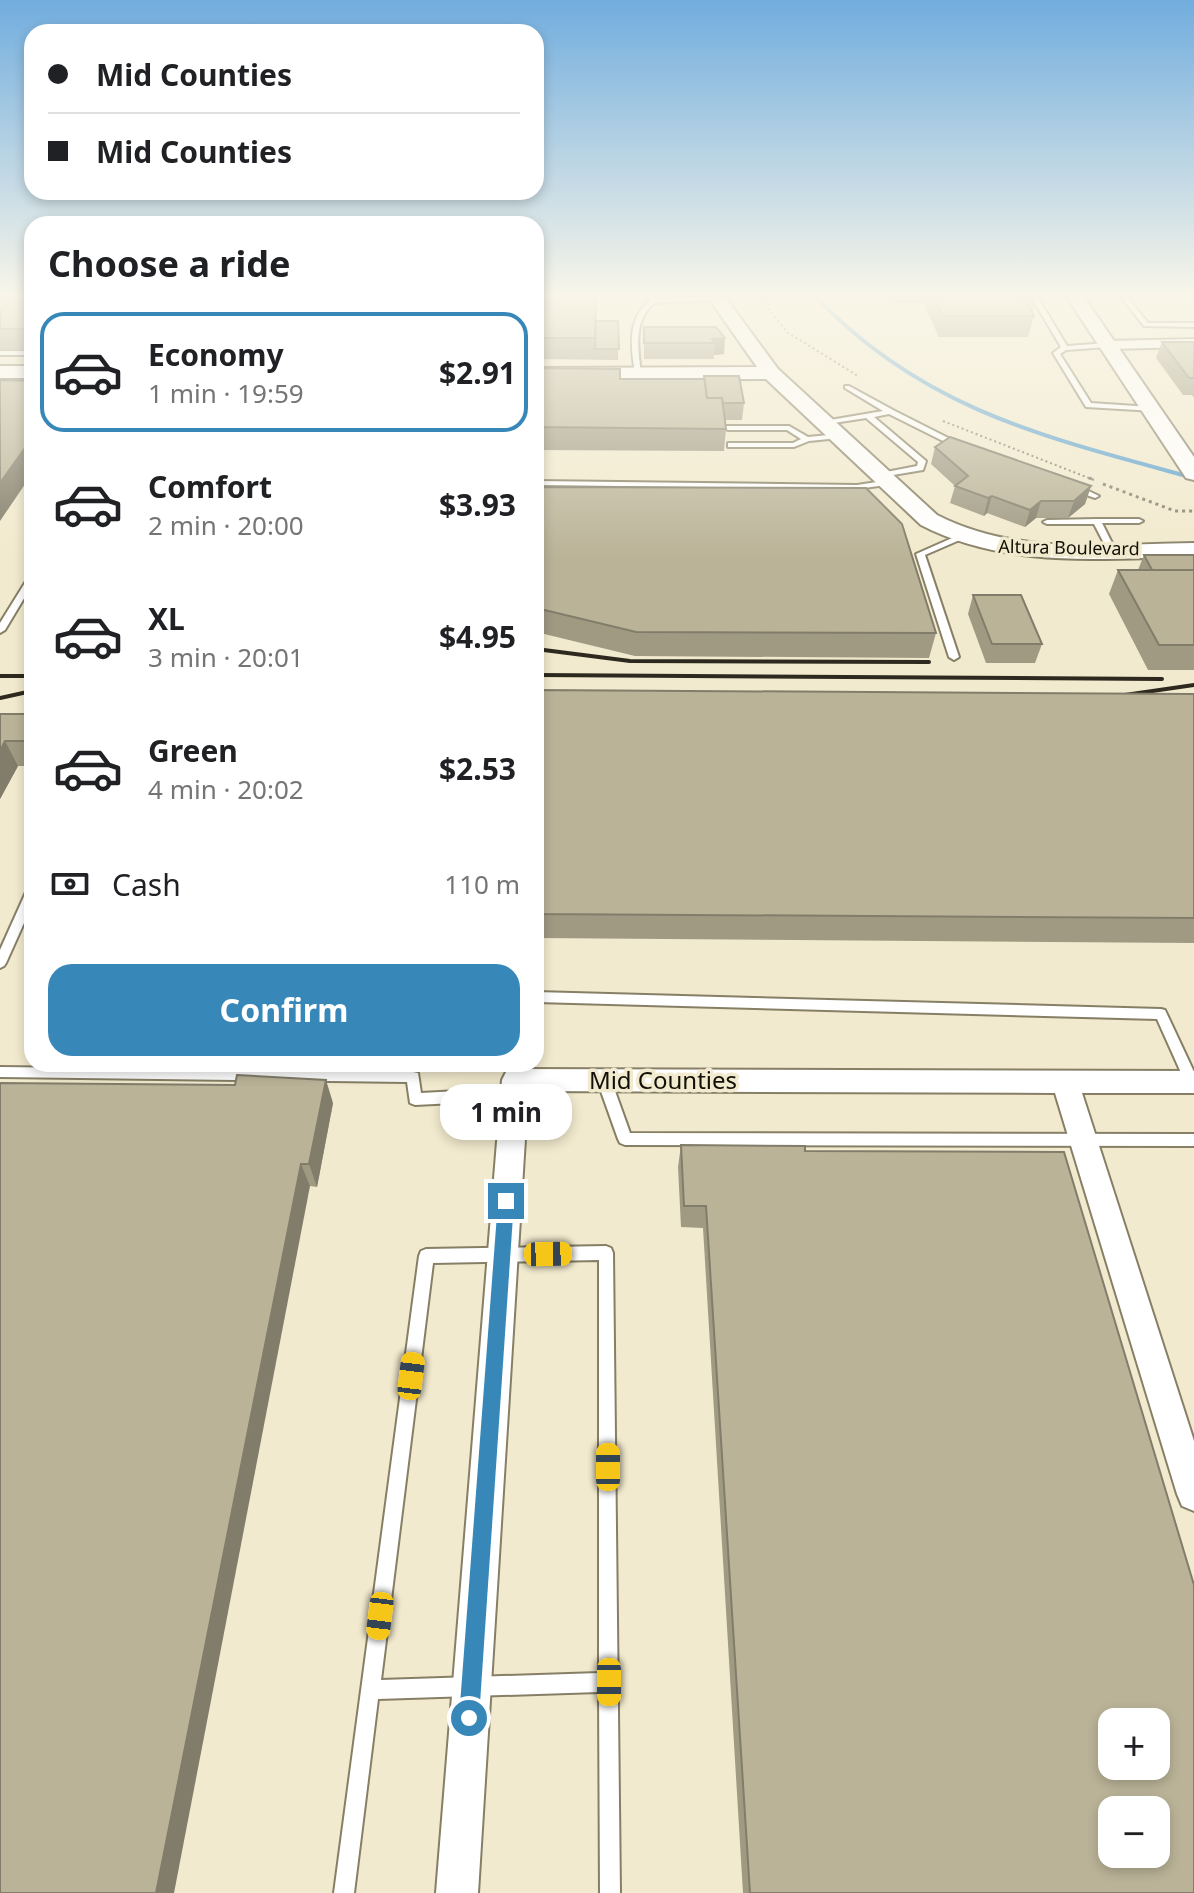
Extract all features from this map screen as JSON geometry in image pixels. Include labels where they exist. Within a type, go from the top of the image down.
[{"type":"street","name":"Altura Boulevard","points":[[780,381],[929,520],[959,537],[1013,549],[1194,550]]},
{"type":"street","points":[[1132,381],[1194,473]]},
{"type":"street","points":[[457,1893],[515,1079]]},
{"type":"street","name":"Mid Counties","points":[[515,1079],[1193,1082]]},
{"type":"street","points":[[1065,1082],[1194,1494]]},
{"type":"lane","points":[[1074,381],[1089,405],[1151,409]]},
{"type":"lane","points":[[847,387],[890,412],[976,452]]},
{"type":"lane","points":[[731,445],[794,445],[867,415],[890,412]]},
{"type":"lane","points":[[544,483],[857,487],[920,468],[922,462],[867,415]]},
{"type":"lane","points":[[728,428],[789,428],[807,439]]},
{"type":"lane","points":[[1067,485],[1095,496]]},
{"type":"lane","points":[[1097,521],[1111,549]]},
{"type":"lane","points":[[1047,522],[1139,521]]},
{"type":"lane","points":[[954,657],[920,554],[959,537]]},
{"type":"lane","points":[[0,630],[24,591]]},
{"type":"lane","points":[[0,963],[24,910]]},
{"type":"lane","points":[[544,997],[1161,1014],[1193,1082]]},
{"type":"lane","points":[[0,1072],[413,1077],[415,1099],[515,1079]]},
{"type":"lane","points":[[604,1080],[625,1139],[1194,1140]]},
{"type":"lane","points":[[344,1893],[426,1256],[606,1253],[610,1893]]},
{"type":"lane","points":[[371,1690],[609,1682]]},
{"type":"path","points":[[938,419],[1175,511],[1194,511]]},
{"type":"building","points":[[0,381],[24,381],[24,449],[0,483]]},
{"type":"building","points":[[544,381],[705,381],[707,398],[722,398],[726,429],[544,427]]},
{"type":"building","points":[[705,381],[740,381],[744,403],[723,403],[722,398],[707,398]]},
{"type":"building","points":[[950,437],[1091,486],[1074,501],[1041,501],[1030,510],[992,496],[988,498],[955,486],[968,476],[935,447]]},
{"type":"building","points":[[544,487],[866,488],[902,524],[936,633],[636,632],[544,610]]},
{"type":"building","points":[[1144,555],[1194,555],[1194,570],[1152,570]]},
{"type":"building","points":[[1118,570],[1194,570],[1194,645],[1159,645]]},
{"type":"building","points":[[973,595],[1021,595],[1042,644],[992,644]]},
{"type":"building","points":[[544,690],[1194,694],[1194,918],[544,914]]},
{"type":"building","points":[[0,714],[24,714],[24,741],[5,741],[0,751]]},
{"type":"building","points":[[237,1075],[326,1080],[309,1164],[301,1164],[156,1893],[0,1893],[0,1083],[235,1085]]},
{"type":"building","points":[[681,1145],[805,1146],[805,1151],[1064,1152],[1194,1585],[1194,1893],[750,1893],[706,1206],[684,1206]]},
{"type":"waterway","points":[[924,381],[988,414],[1037,432],[1194,478]]},
{"type":"railway","points":[[544,650],[630,661],[929,662]]},
{"type":"railway","points":[[544,675],[1162,679]]},
{"type":"railway","points":[[0,676],[24,676]]},
{"type":"railway","points":[[1111,697],[1194,685]]},
{"type":"railway","points":[[0,698],[24,693]]},
{"type":"route","points":[[469,1718],[506,1201]]}]
